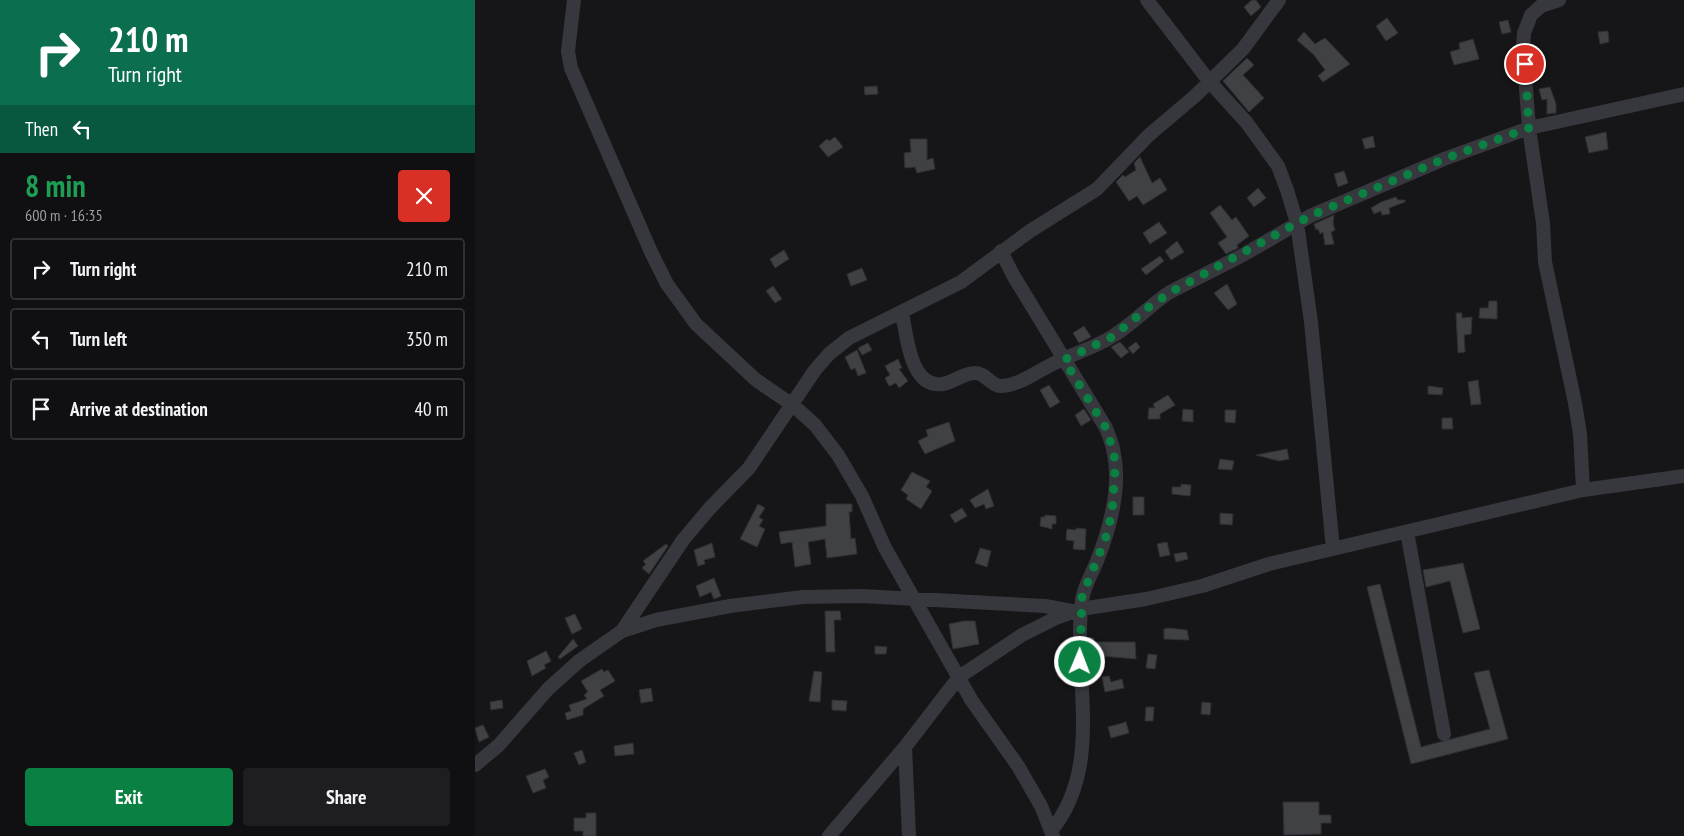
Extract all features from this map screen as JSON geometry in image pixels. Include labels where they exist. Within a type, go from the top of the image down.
[{"type":"street","points":[[574,0],[569,51],[571,68],[651,252],[667,284],[696,324],[721,349],[756,380],[794,406],[815,425],[851,474],[879,538],[972,701],[1018,766],[1041,806],[1052,834]]},
{"type":"street","points":[[1147,0],[1209,81],[1247,124],[1277,166],[1297,223],[1319,390],[1333,549]]},
{"type":"street","points":[[475,765],[499,745],[563,674],[622,631],[683,540],[709,509],[749,468],[794,406],[815,370],[829,354],[849,338],[961,282],[1001,251],[1097,189],[1149,135],[1243,49],[1279,0]]},
{"type":"street","points":[[1559,0],[1536,10],[1528,20],[1524,33],[1529,128],[1543,223],[1545,262],[1569,369],[1580,434],[1583,490]]},
{"type":"street","points":[[901,313],[915,365],[927,382],[931,384],[946,384],[975,373],[985,376],[996,385],[1003,386],[1030,377],[1112,337],[1161,298],[1297,223],[1444,159],[1529,128],[1684,94]]},
{"type":"street","points":[[1001,251],[1013,275],[1106,428],[1115,462],[1112,513],[1105,540],[1077,610],[1083,725],[1079,777],[1070,804],[1052,834]]},
{"type":"street","points":[[829,836],[905,747],[959,677],[1022,635],[1077,610],[1146,599],[1202,586],[1269,564],[1583,490],[1684,476]]},
{"type":"street","points":[[1407,532],[1444,734]]},
{"type":"street","points":[[622,631],[685,613],[803,597],[861,596],[915,601],[1045,606],[1077,610]]},
{"type":"street","points":[[905,747],[909,836]]},
{"type":"building","points":[[1252,0],[1256,0],[1261,7],[1251,16],[1244,7]]},
{"type":"building","points":[[1387,18],[1398,33],[1386,41],[1376,26]]},
{"type":"building","points":[[1508,20],[1511,32],[1502,34],[1499,22]]},
{"type":"building","points":[[1608,31],[1609,42],[1600,44],[1598,32]]},
{"type":"building","points":[[1304,32],[1315,44],[1325,38],[1350,64],[1323,82],[1318,76],[1325,70],[1314,55],[1297,40]]},
{"type":"building","points":[[1473,39],[1479,59],[1454,65],[1450,52],[1460,49],[1459,43]]},
{"type":"building","points":[[1247,58],[1254,65],[1243,75],[1264,98],[1249,112],[1223,81]]},
{"type":"building","points":[[877,86],[878,94],[865,95],[864,87]]},
{"type":"building","points":[[1550,87],[1556,104],[1556,113],[1547,114],[1547,99],[1542,100],[1539,89]]},
{"type":"building","points":[[1606,132],[1608,149],[1589,153],[1585,137]]},
{"type":"building","points":[[1373,136],[1375,147],[1365,149],[1362,139]]},
{"type":"building","points":[[835,137],[843,147],[828,157],[819,146],[827,139],[829,141]]},
{"type":"building","points":[[910,139],[927,139],[927,160],[933,158],[935,169],[917,173],[915,167],[905,168],[904,153],[911,152]]},
{"type":"building","points":[[1140,157],[1152,183],[1160,178],[1167,190],[1143,205],[1137,196],[1129,201],[1116,182],[1123,175],[1125,177],[1136,170],[1134,163]]},
{"type":"building","points":[[1344,171],[1348,183],[1338,187],[1334,174]]},
{"type":"building","points":[[1258,188],[1266,198],[1254,207],[1247,198]]},
{"type":"building","points":[[1396,197],[1398,200],[1405,200],[1405,202],[1389,208],[1390,214],[1382,215],[1381,211],[1374,214],[1371,208]]},
{"type":"building","points":[[1220,205],[1232,220],[1236,217],[1249,236],[1237,245],[1238,248],[1226,254],[1218,243],[1227,237],[1210,213]]},
{"type":"building","points":[[1334,215],[1333,223],[1335,230],[1331,232],[1334,244],[1325,245],[1323,232],[1320,234],[1314,224]]},
{"type":"building","points":[[1159,222],[1167,233],[1150,244],[1143,233]]},
{"type":"building","points":[[1177,241],[1184,252],[1171,260],[1165,251]]},
{"type":"building","points":[[784,250],[789,259],[775,268],[770,259]]},
{"type":"building","points":[[1160,256],[1164,261],[1146,275],[1141,269]]},
{"type":"building","points":[[862,268],[867,280],[851,286],[847,274]]},
{"type":"building","points":[[1227,284],[1237,304],[1228,310],[1214,293]]},
{"type":"building","points":[[773,286],[782,299],[775,303],[766,291]]},
{"type":"building","points":[[1489,301],[1497,301],[1497,319],[1479,318],[1480,308],[1488,308]]},
{"type":"building","points":[[1456,313],[1462,313],[1462,318],[1472,317],[1471,334],[1464,335],[1465,352],[1458,353]]},
{"type":"building","points":[[1084,326],[1091,337],[1079,343],[1073,333]]},
{"type":"building","points":[[1120,342],[1129,352],[1121,358],[1111,347]]},
{"type":"building","points":[[1136,342],[1140,347],[1133,354],[1128,348]]},
{"type":"building","points":[[868,343],[872,350],[862,355],[858,348]]},
{"type":"building","points":[[857,350],[866,373],[858,376],[855,368],[851,370],[845,357]]},
{"type":"building","points":[[898,359],[902,368],[899,369],[908,381],[899,388],[896,383],[889,386],[885,378],[890,375],[885,366]]},
{"type":"building","points":[[1478,380],[1481,404],[1471,405],[1468,382]]},
{"type":"building","points":[[1049,385],[1060,402],[1050,408],[1040,390]]},
{"type":"building","points":[[1428,386],[1443,388],[1442,395],[1428,394]]},
{"type":"building","points":[[1168,395],[1175,405],[1160,414],[1160,419],[1148,419],[1149,408],[1155,408],[1153,404]]},
{"type":"building","points":[[1084,409],[1091,420],[1081,426],[1075,415]]},
{"type":"building","points":[[1183,409],[1193,410],[1193,422],[1182,421]]},
{"type":"building","points":[[1225,410],[1236,410],[1235,423],[1225,422]]},
{"type":"building","points":[[1442,418],[1452,418],[1453,429],[1442,429]]},
{"type":"building","points":[[949,422],[955,441],[925,454],[918,441],[928,436],[926,430]]},
{"type":"building","points":[[1287,449],[1289,459],[1279,461],[1256,455]]},
{"type":"building","points":[[1220,459],[1234,461],[1232,470],[1218,469]]},
{"type":"building","points":[[912,472],[930,481],[926,487],[932,491],[921,509],[906,499],[908,495],[901,490]]},
{"type":"building","points":[[1181,484],[1191,485],[1190,496],[1172,494],[1172,487],[1181,487]]},
{"type":"building","points":[[988,489],[994,506],[986,509],[984,504],[975,508],[970,500]]},
{"type":"building","points":[[1133,497],[1144,497],[1144,515],[1133,515]]},
{"type":"building","points":[[758,504],[765,508],[759,517],[763,520],[759,526],[765,529],[757,547],[740,539]]},
{"type":"building","points":[[826,504],[852,504],[852,512],[849,512],[851,539],[855,538],[857,554],[827,558],[825,539],[808,542],[811,564],[795,567],[792,542],[781,544],[779,532],[826,526]]},
{"type":"building","points":[[962,508],[967,516],[955,523],[950,515]]},
{"type":"building","points":[[1220,513],[1233,514],[1232,525],[1220,524]]},
{"type":"building","points":[[1045,515],[1056,516],[1056,524],[1052,524],[1052,529],[1040,526],[1041,517],[1045,517]]},
{"type":"building","points":[[1076,528],[1086,529],[1085,550],[1073,549],[1074,541],[1066,540],[1067,529],[1076,530]]},
{"type":"building","points":[[1167,542],[1170,555],[1160,557],[1157,544]]},
{"type":"building","points":[[712,543],[715,557],[704,560],[705,564],[698,566],[694,550]]},
{"type":"building","points":[[666,544],[668,546],[649,574],[642,568],[646,564],[643,561]]},
{"type":"building","points":[[980,548],[991,551],[987,567],[975,563]]},
{"type":"building","points":[[1186,552],[1188,559],[1176,562],[1174,554]]},
{"type":"building","points":[[1463,563],[1480,629],[1463,633],[1450,581],[1426,587],[1423,570]]},
{"type":"building","points":[[714,578],[721,596],[714,599],[711,592],[700,597],[696,586]]},
{"type":"building","points":[[1380,584],[1421,747],[1490,729],[1474,673],[1489,670],[1508,739],[1411,764],[1367,587]]},
{"type":"building","points":[[825,611],[840,611],[841,620],[834,620],[835,652],[826,652]]},
{"type":"building","points":[[575,614],[582,629],[572,634],[565,618]]},
{"type":"building","points":[[975,621],[979,644],[953,649],[949,624]]},
{"type":"building","points":[[1164,629],[1187,630],[1189,640],[1164,639]]},
{"type":"building","points":[[1089,637],[1094,638],[1094,642],[1135,642],[1136,659],[1089,655]]},
{"type":"building","points":[[573,639],[578,646],[560,659],[558,657]]},
{"type":"building","points":[[875,646],[887,647],[886,654],[875,654]]},
{"type":"building","points":[[546,651],[551,661],[544,665],[546,668],[532,676],[527,661]]},
{"type":"building","points":[[1148,654],[1157,655],[1155,669],[1146,668]]},
{"type":"building","points":[[602,669],[604,672],[608,670],[615,681],[600,690],[604,696],[583,709],[583,715],[567,720],[565,713],[571,711],[569,705],[587,699],[584,695],[588,692],[581,681]]},
{"type":"building","points":[[814,671],[822,672],[820,702],[809,701]]},
{"type":"building","points":[[1109,676],[1111,682],[1122,679],[1124,688],[1105,692],[1102,677]]},
{"type":"building","points":[[651,688],[653,701],[641,703],[639,690]]},
{"type":"building","points":[[502,700],[503,708],[491,710],[490,702]]},
{"type":"building","points":[[832,700],[847,701],[846,711],[832,710]]},
{"type":"building","points":[[1202,702],[1211,703],[1210,715],[1201,714]]},
{"type":"building","points":[[1146,707],[1154,707],[1153,721],[1145,721]]},
{"type":"building","points":[[1126,722],[1129,733],[1111,738],[1108,727]]},
{"type":"building","points":[[483,725],[489,737],[479,742],[475,728]]},
{"type":"building","points":[[633,743],[634,754],[615,756],[614,746]]},
{"type":"building","points":[[582,750],[586,762],[579,765],[574,753]]},
{"type":"building","points":[[545,769],[549,777],[543,780],[546,788],[533,793],[526,776]]},
{"type":"building","points":[[1283,802],[1319,802],[1319,815],[1331,815],[1331,823],[1321,823],[1321,834],[1284,835]]},
{"type":"building","points":[[586,813],[596,813],[596,836],[583,836],[583,831],[574,831],[574,818],[586,818]]},
{"type":"route","points":[[1080,662],[1082,596],[1105,540],[1112,513],[1115,470],[1114,453],[1106,428],[1064,360],[1112,337],[1171,292],[1209,270],[1243,255],[1310,216],[1444,159],[1529,128],[1525,64]]}]
